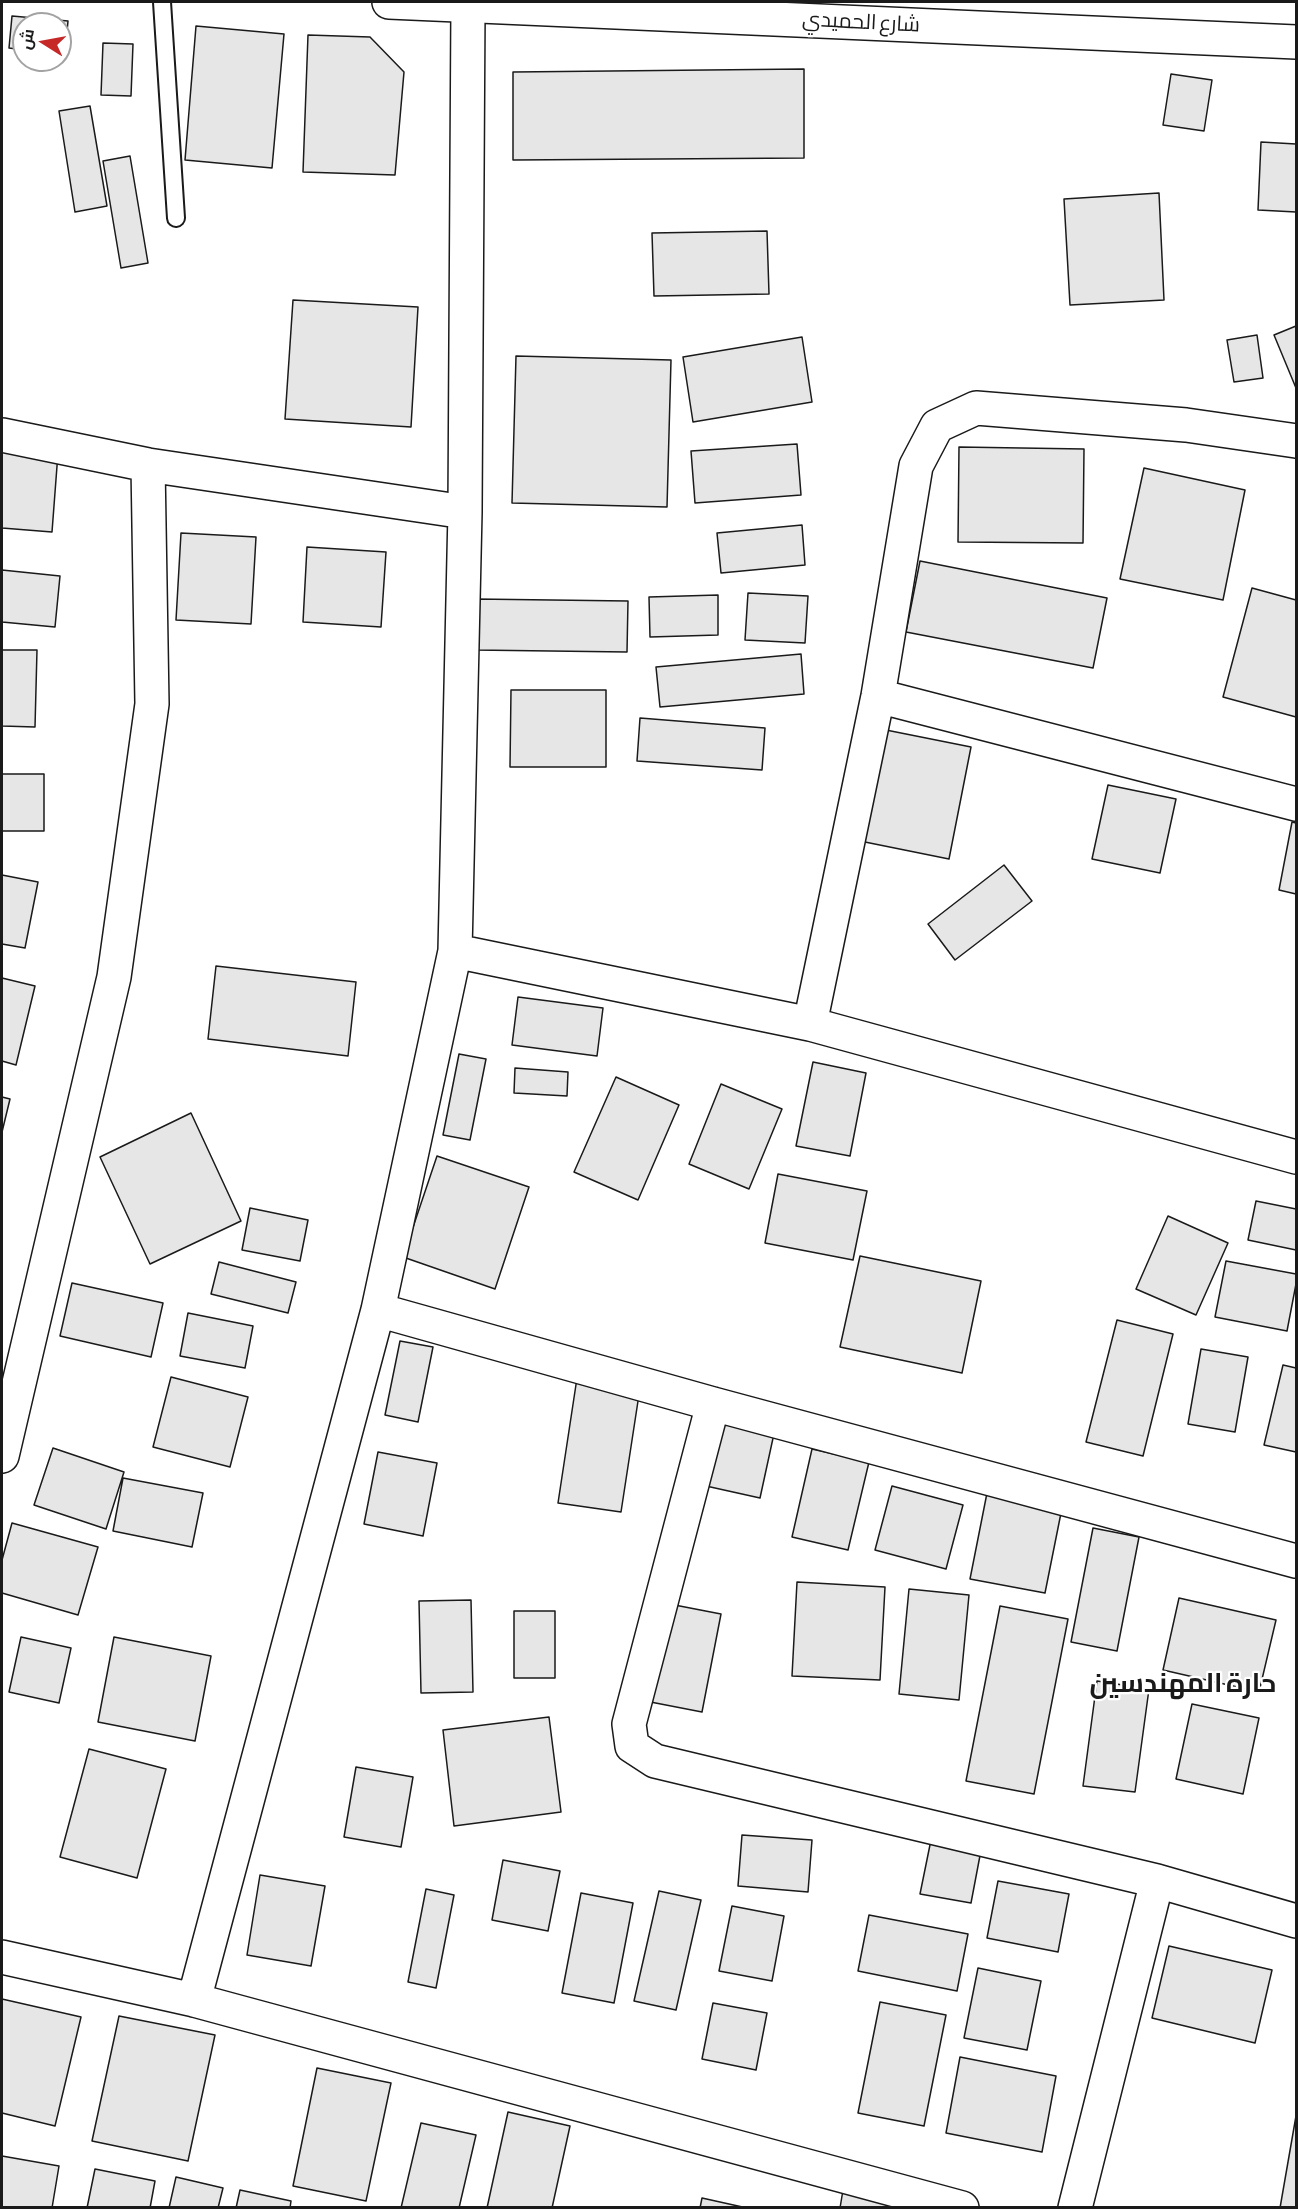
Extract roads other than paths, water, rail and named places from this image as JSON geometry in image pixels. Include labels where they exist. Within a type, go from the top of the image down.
[{"type":"street","name":"شارع الحميدي","points":[[389,2],[1296,42]]},
{"type":"street","points":[[194,2000],[378,1310],[455,951],[465,512],[468,5]]},
{"type":"street","points":[[810,1024],[878,696],[916,466],[937,426],[976,408],[1186,425],[1296,441]]},
{"type":"street","points":[[2,435],[148,465],[465,512]]},
{"type":"street","points":[[2,1456],[114,977],[152,704],[148,465]]},
{"type":"street","points":[[878,696],[1296,804]]},
{"type":"street","points":[[455,951],[810,1024],[1296,1157]]},
{"type":"street","points":[[378,1310],[713,1404],[1296,1561]]},
{"type":"street","points":[[713,1404],[628,1724],[632,1746],[655,1761],[1157,1881],[1296,1921]]},
{"type":"street","points":[[1075,2208],[1157,1881]]},
{"type":"street","points":[[2,1957],[194,2000],[962,2208]]},
{"type":"lane","points":[[162,2],[176,218]]},
{"type":"district","name":"حارة المهندسين","points":[[1183,1683]]}]
